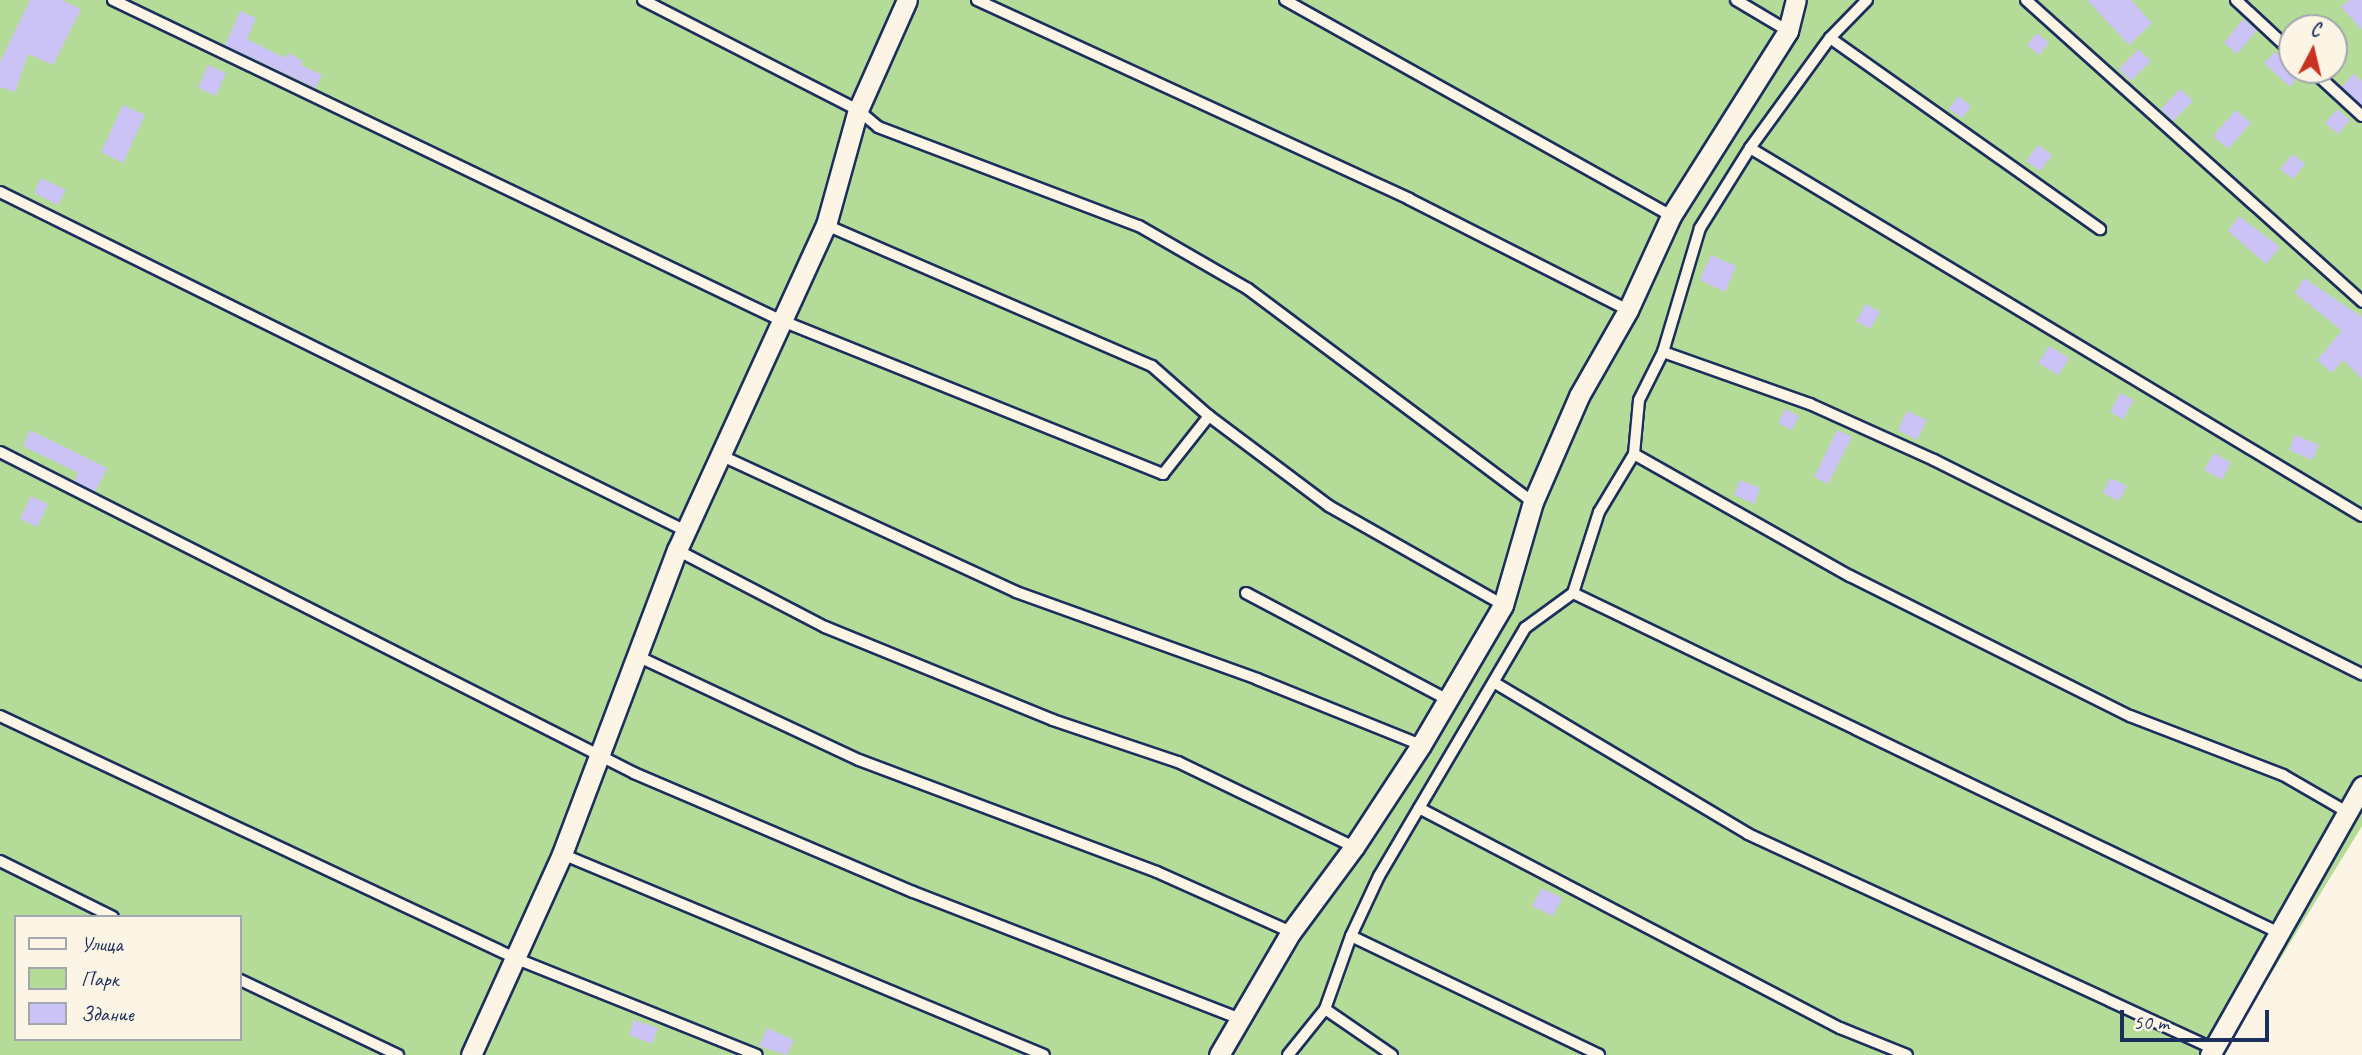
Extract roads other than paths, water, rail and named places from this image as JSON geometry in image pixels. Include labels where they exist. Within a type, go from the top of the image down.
[{"type":"street","points":[[471,1055],[517,959],[562,853],[677,550],[780,320],[826,225],[858,110],[907,0]]},
{"type":"street","points":[[1219,1055],[1238,1018],[1291,932],[1354,847],[1421,745],[1503,606],[1533,502],[1579,396],[1628,310],[1671,216],[1788,31],[1796,0]]},
{"type":"street","points":[[2212,1052],[2362,786]]},
{"type":"lane","points":[[113,0],[780,320],[1163,474],[1209,416]]},
{"type":"lane","points":[[643,0],[858,110],[878,127],[1151,233],[1248,289],[1533,502]]},
{"type":"lane","points":[[977,0],[1409,199],[1628,310]]},
{"type":"lane","points":[[1285,0],[1671,216]]},
{"type":"lane","points":[[1736,0],[1788,31]]},
{"type":"lane","points":[[1288,1055],[1325,1009],[1351,936],[1379,876],[1460,734],[1495,683],[1525,628],[1573,593],[1600,512],[1634,454],[1639,400],[1663,352],[1700,228],[1750,148],[1830,37],[1867,0]]},
{"type":"lane","points":[[2026,0],[2362,302]]},
{"type":"lane","points":[[2236,0],[2278,39]]},
{"type":"lane","points":[[1830,37],[2100,229]]},
{"type":"lane","points":[[2327,84],[2362,116]]},
{"type":"lane","points":[[1750,148],[2362,516]]},
{"type":"lane","points":[[0,192],[686,531]]},
{"type":"lane","points":[[826,225],[1152,366],[1209,416],[1329,506],[1503,606]]},
{"type":"lane","points":[[1663,352],[1810,404],[1934,460],[2362,674]]},
{"type":"lane","points":[[0,452],[601,754],[634,774],[914,892],[1238,1018]]},
{"type":"lane","points":[[1634,454],[1862,582],[2130,716],[2283,775],[2347,812]]},
{"type":"lane","points":[[720,456],[1016,593],[1257,679],[1421,745]]},
{"type":"lane","points":[[677,550],[825,627],[1053,720],[1178,762],[1354,847]]},
{"type":"lane","points":[[1246,593],[1448,700]]},
{"type":"lane","points":[[1573,593],[2279,933]]},
{"type":"lane","points":[[637,656],[859,760],[1157,872],[1291,932]]},
{"type":"lane","points":[[1495,683],[1748,834],[2212,1052]]},
{"type":"lane","points":[[0,716],[517,959],[757,1055]]},
{"type":"lane","points":[[1419,808],[1840,1028],[1906,1055]]},
{"type":"lane","points":[[562,853],[1044,1055]]},
{"type":"lane","points":[[0,861],[109,915]]},
{"type":"lane","points":[[1351,936],[1599,1055]]},
{"type":"lane","points":[[242,980],[397,1055]]},
{"type":"lane","points":[[1325,1009],[1392,1055]]}]
